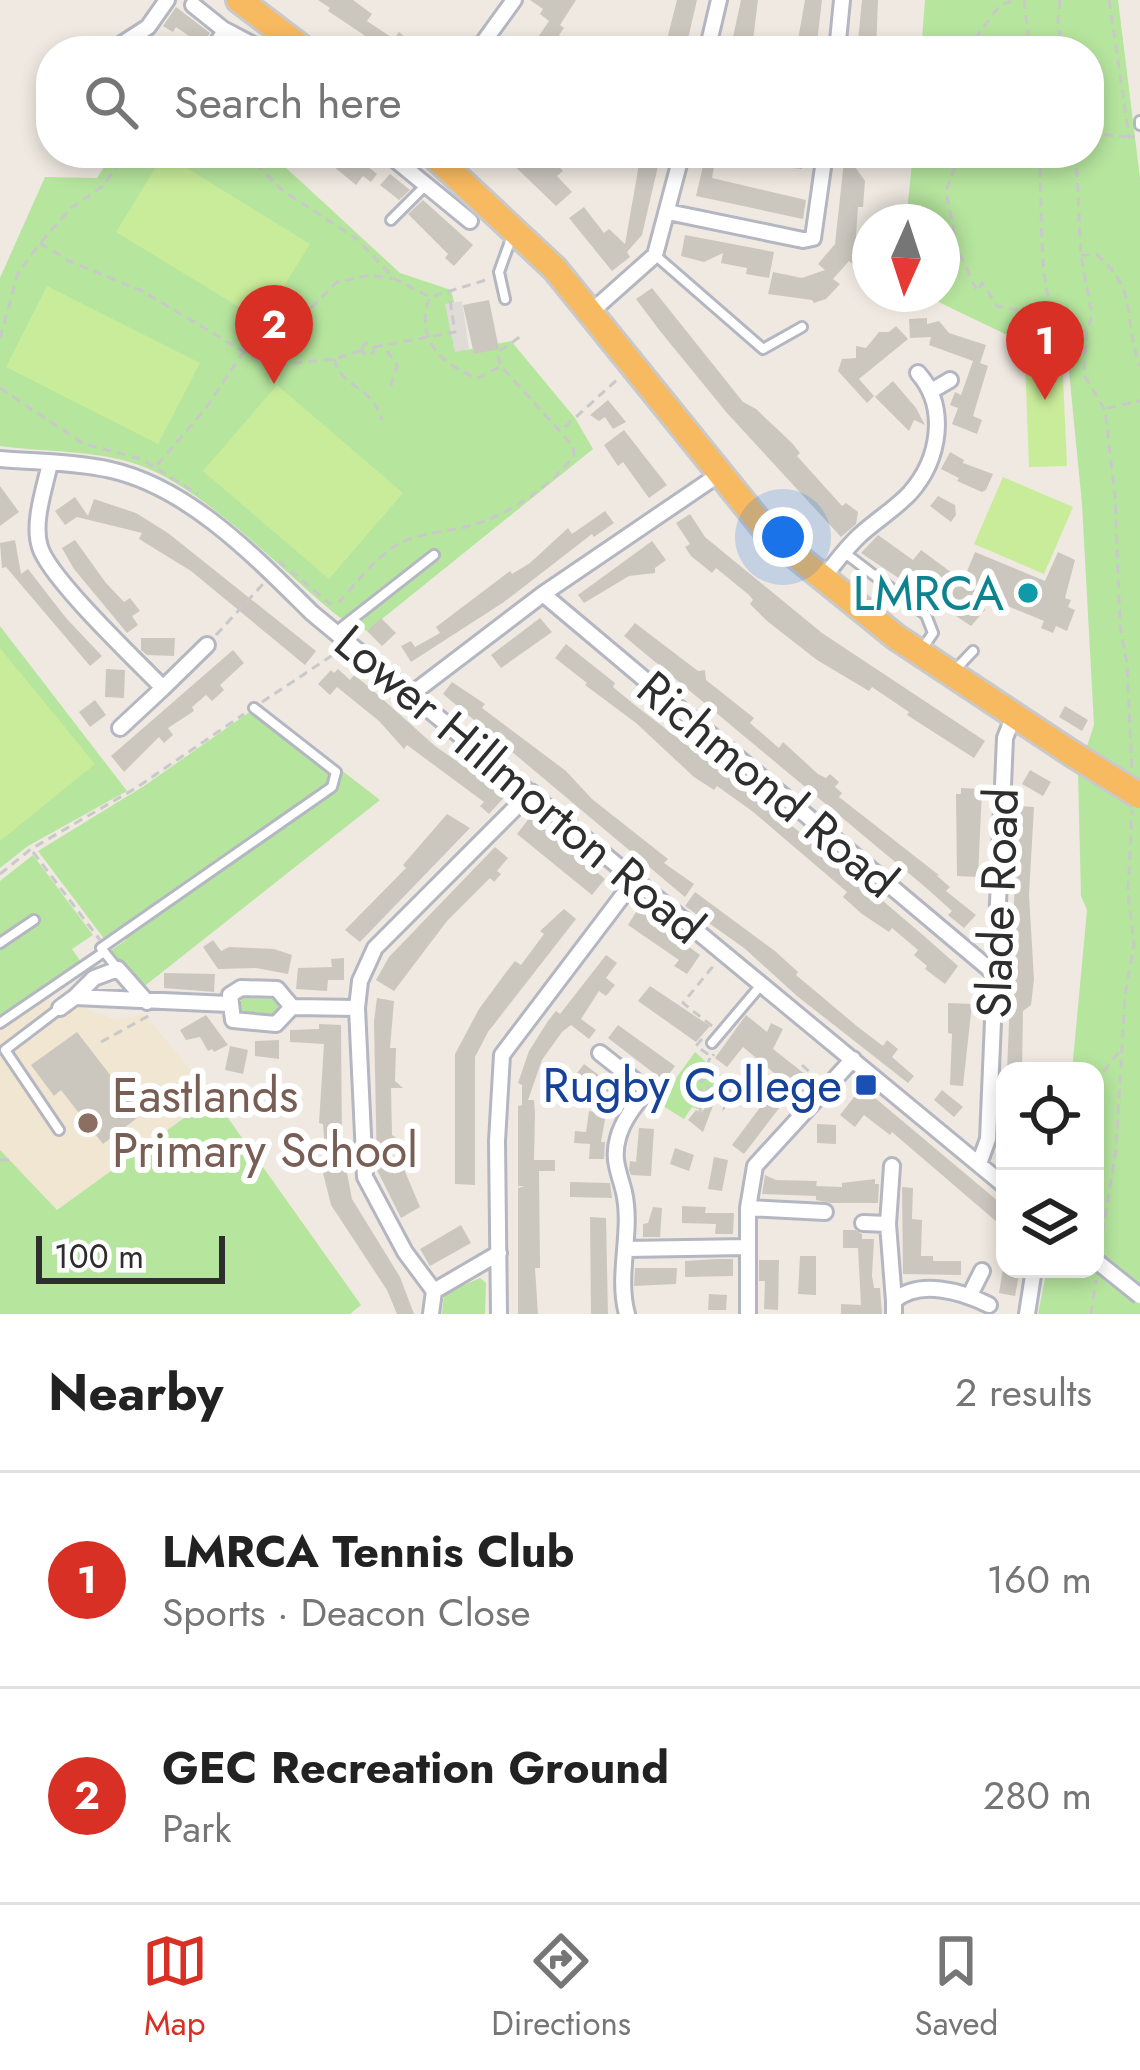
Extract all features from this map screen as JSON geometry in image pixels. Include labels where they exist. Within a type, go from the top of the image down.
[{"type":"highway","points":[[239,0],[286,36]]},
{"type":"highway","points":[[447,168],[592,311],[769,534],[920,652],[1071,753],[1136,803]]},
{"type":"street","points":[[134,36],[148,27],[167,0]]},
{"type":"street","points":[[488,36],[514,0]]},
{"type":"street","points":[[711,36],[719,0]]},
{"type":"street","points":[[838,36],[842,0]]},
{"type":"street","points":[[193,5],[236,36]]},
{"type":"street","points":[[406,168],[470,221]]},
{"type":"street","points":[[592,311],[656,255],[678,168]]},
{"type":"street","points":[[668,212],[781,236],[813,238],[823,168]]},
{"type":"street","points":[[822,579],[920,480],[935,444],[938,415],[933,390],[918,373]]},
{"type":"street","points":[[933,390],[950,380]]},
{"type":"street","name":"Lower Hillmorton Road","points":[[0,459],[106,469],[159,488],[274,567],[334,628],[996,1177]]},
{"type":"street","points":[[50,463],[39,525],[40,548],[73,592],[163,688]]},
{"type":"street","points":[[413,693],[543,594],[722,472]]},
{"type":"street","name":"Richmond Road","points":[[543,594],[994,974]]},
{"type":"street","points":[[120,728],[207,645]]},
{"type":"street","name":"Slade Road","points":[[979,1164],[988,1139],[1005,738],[1014,715]]},
{"type":"street","points":[[431,1314],[434,1292],[405,1252],[365,1177],[357,1008],[361,981],[375,948],[531,792]]},
{"type":"street","points":[[499,1314],[497,1141],[502,1054],[637,878]]},
{"type":"street","points":[[60,1008],[94,978],[118,969],[151,1007]]},
{"type":"street","points":[[292,1007],[277,988],[235,990],[229,1004],[233,1020],[254,1024],[276,1024],[292,1007],[357,1008]]},
{"type":"street","points":[[75,997],[151,1007],[229,1004]]},
{"type":"street","points":[[600,1053],[647,1090],[618,1138],[615,1169],[624,1193],[622,1297],[627,1314]]},
{"type":"street","points":[[748,1314],[748,1208],[755,1166],[853,1059]]},
{"type":"street","points":[[892,1166],[888,1224],[893,1308]]},
{"type":"street","points":[[748,1208],[825,1212]]},
{"type":"street","points":[[863,1223],[888,1224]]},
{"type":"street","points":[[626,1249],[748,1247]]},
{"type":"street","points":[[434,1292],[499,1253]]},
{"type":"street","points":[[1104,1269],[1140,1296]]},
{"type":"street","points":[[970,1295],[982,1271]]},
{"type":"street","points":[[1027,1314],[1033,1278]]},
{"type":"street","points":[[893,1308],[916,1289],[970,1295],[989,1305]]},
{"type":"lane","points":[[218,36],[223,29]]},
{"type":"lane","points":[[391,220],[426,184]]},
{"type":"lane","points":[[505,299],[499,272],[515,230]]},
{"type":"lane","points":[[656,255],[763,349],[802,327]]},
{"type":"lane","points":[[844,552],[926,614],[933,633],[920,652]]},
{"type":"lane","points":[[334,628],[434,555]]},
{"type":"lane","points":[[952,674],[973,651]]},
{"type":"lane","points":[[0,1023],[332,787],[337,772],[254,708]]},
{"type":"lane","points":[[0,943],[34,920]]},
{"type":"lane","points":[[104,949],[118,969]]},
{"type":"lane","points":[[712,1043],[763,984]]},
{"type":"lane","points":[[59,1130],[4,1051],[60,1008]]},
{"type":"path","points":[[977,36],[1000,5],[1016,0]]},
{"type":"path","points":[[1024,0],[1028,36]]},
{"type":"path","points":[[1060,0],[1061,36]]},
{"type":"path","points":[[1109,0],[1129,137]]},
{"type":"path","points":[[1104,134],[1140,136]]},
{"type":"path","points":[[0,338],[18,273],[70,208],[103,186],[116,168]]},
{"type":"path","points":[[260,168],[282,190],[357,238],[395,279]]},
{"type":"path","points":[[954,168],[946,191],[957,248],[977,291],[982,284],[998,306],[1057,323],[1072,334],[1088,330]]},
{"type":"path","points":[[1040,168],[1043,272],[1049,308],[1057,323]]},
{"type":"path","points":[[1077,168],[1082,255],[1093,316],[1084,375],[1105,409],[1132,769]]},
{"type":"path","points":[[40,243],[69,261],[142,291],[268,366],[334,359],[363,350],[367,343],[385,348],[455,332],[448,292]]},
{"type":"path","points":[[1082,255],[1097,255],[1125,283],[1140,366]]},
{"type":"path","points":[[156,466],[206,409],[244,350],[306,313],[337,282],[370,275],[395,279],[430,297],[488,280],[502,263]]},
{"type":"path","points":[[430,297],[424,315],[426,339],[452,366],[478,378],[501,366]]},
{"type":"path","points":[[207,645],[274,567],[331,604],[339,602],[390,549],[435,531],[473,525],[557,477],[574,457],[573,446],[501,366],[497,353],[520,336]]},
{"type":"path","points":[[385,348],[397,365],[392,386]]},
{"type":"path","points":[[334,359],[342,376],[373,398],[382,420]]},
{"type":"path","points":[[562,430],[634,363]]},
{"type":"path","points":[[0,388],[84,444],[156,466],[205,500]]},
{"type":"path","points":[[1105,409],[1140,401]]},
{"type":"path","points":[[406,541],[423,564]]},
{"type":"path","points":[[334,628],[341,612],[339,602]]},
{"type":"path","points":[[0,874],[31,849],[136,788],[353,644]]},
{"type":"path","points":[[1104,1212],[1116,1150],[1134,945],[1128,892],[1136,803]]},
{"type":"path","points":[[31,849],[104,949]]},
{"type":"path","points":[[1131,855],[1140,862]]},
{"type":"path","points":[[704,1033],[712,1026],[683,1004],[714,965]]},
{"type":"path","points":[[101,1042],[151,1007]]},
{"type":"path","points":[[1104,1071],[1124,1047]]},
{"type":"path","points":[[700,1113],[703,1074],[711,1056]]},
{"type":"path","points":[[802,1065],[815,1075],[817,1096]]},
{"type":"path","points":[[703,1074],[712,1099]]},
{"type":"path","points":[[0,1160],[9,1160]]},
{"type":"path","points":[[1091,1314],[1095,1278]]},
{"type":"shaded area","points":[[462,301],[469,349],[455,352],[445,304]]},
{"type":"shaded area","name":"Eastlands Primary School","points":[[46,997],[62,1016],[81,1007],[116,1020],[144,1014],[213,1097],[57,1210],[0,1150],[0,1030]]},
{"type":"green space","points":[[925,0],[1118,0],[1140,178],[1140,1314],[1038,1314],[1045,1278],[1104,1278],[1104,1062],[1073,1062],[1087,910],[1081,896],[1078,773],[1094,725],[1082,504],[1065,330],[1005,334],[959,312],[960,204],[908,204],[911,168],[1104,168],[1104,36],[922,36]]},
{"type":"green space","points":[[103,168],[286,168],[400,273],[451,290],[466,350],[511,341],[575,418],[593,449],[367,631],[339,617],[217,512],[165,477],[106,457],[0,446],[0,278],[45,177],[97,178]]},
{"type":"green space","points":[[155,168],[187,168],[310,244],[262,321],[116,232]]},
{"type":"green space","points":[[47,286],[200,363],[158,444],[6,367]]},
{"type":"green space","points":[[1061,333],[1067,466],[1029,467],[1024,334]]},
{"type":"green space","points":[[277,385],[403,493],[329,579],[203,471]]},
{"type":"green space","points":[[1003,477],[1073,507],[1044,574],[974,544]]},
{"type":"green space","points":[[0,626],[127,791],[28,846],[0,868]]},
{"type":"green space","points":[[0,648],[95,764],[0,841]]},
{"type":"green space","points":[[258,706],[380,800],[142,988],[110,951],[126,940],[120,932],[105,940],[38,851],[144,786]]},
{"type":"green space","points":[[33,855],[93,935],[72,949],[81,962],[41,989],[46,997],[0,1030],[0,881]]},
{"type":"green space","points":[[241,998],[278,999],[278,1016],[240,1014]]},
{"type":"green space","points":[[695,1052],[725,1079],[701,1110],[692,1107],[684,1119],[658,1103]]},
{"type":"green space","points":[[213,1097],[361,1305],[350,1314],[0,1314],[0,1150],[57,1210]]},
{"type":"green space","points":[[480,1278],[486,1283],[485,1314],[442,1314],[444,1294]]},
{"type":"building","points":[[318,0],[353,0],[372,14],[367,21],[390,36],[364,36]]},
{"type":"building","points":[[530,0],[576,0],[560,25],[564,28],[560,36],[539,36],[549,21],[540,14],[543,9]]},
{"type":"building","points":[[677,0],[697,0],[689,36],[668,36]]},
{"type":"building","points":[[741,0],[758,0],[754,36],[733,36]]},
{"type":"building","points":[[805,0],[822,0],[818,36],[799,36]]},
{"type":"building","points":[[862,0],[878,0],[877,36],[858,36]]},
{"type":"building","points":[[176,7],[210,33],[189,36],[176,27],[173,32],[163,26]]},
{"type":"building","points":[[335,168],[370,168],[377,174],[371,182],[363,176],[356,185]]},
{"type":"building","points":[[517,168],[560,168],[563,171],[557,176],[572,192],[556,206]]},
{"type":"building","points":[[638,168],[658,168],[642,235],[627,252],[630,257],[612,271],[569,218],[584,207],[604,233],[609,229],[625,244]]},
{"type":"building","points":[[703,168],[714,168],[712,178],[806,200],[803,219],[696,196]]},
{"type":"building","points":[[843,168],[856,168],[865,181],[863,204],[852,204],[852,263],[849,261],[833,279],[840,284],[826,299],[814,303],[768,294],[773,272],[802,278],[825,270],[818,264],[835,244]]},
{"type":"building","points":[[390,174],[410,190],[399,200],[380,185]]},
{"type":"building","points":[[423,200],[473,245],[454,266],[408,214]]},
{"type":"building","points":[[685,235],[774,252],[769,278],[721,263],[723,253],[704,262],[681,256]]},
{"type":"building","points":[[652,288],[743,402],[792,443],[800,453],[797,456],[842,506],[846,503],[858,512],[856,524],[841,537],[727,413],[660,331],[636,299]]},
{"type":"building","points":[[489,300],[499,349],[474,354],[463,305]]},
{"type":"building","points":[[927,318],[927,324],[939,321],[949,333],[986,345],[980,363],[988,366],[973,416],[982,420],[977,434],[952,424],[958,408],[950,405],[955,392],[961,395],[973,361],[929,345],[931,337],[910,338],[909,319]]},
{"type":"building","points":[[896,326],[908,339],[859,379],[874,396],[867,403],[838,371],[842,359],[856,358],[856,346],[866,348],[879,332]]},
{"type":"building","points":[[893,381],[925,425],[914,420],[909,431],[875,397]]},
{"type":"building","points":[[608,400],[626,422],[613,429],[605,417],[599,421],[590,415]]},
{"type":"building","points":[[624,430],[667,485],[649,498],[604,445]]},
{"type":"building","points":[[950,452],[963,463],[993,474],[986,490],[957,481],[941,469]]},
{"type":"building","points":[[0,486],[19,512],[0,526]]},
{"type":"building","points":[[938,496],[955,505],[951,522],[930,506]]},
{"type":"building","points":[[75,497],[88,516],[94,499],[136,513],[168,533],[316,651],[305,665],[191,571],[139,539],[142,533],[77,517],[65,525],[55,511]]},
{"type":"building","points":[[605,511],[614,523],[411,662],[401,646],[411,641],[415,647],[440,633],[436,627],[510,571],[530,563],[568,528],[572,534]]},
{"type":"building","points":[[690,514],[705,537],[822,633],[985,741],[974,758],[872,687],[869,691],[817,660],[767,621],[750,604],[749,595],[716,568],[712,573],[691,556],[685,547],[690,544],[676,523]]},
{"type":"building","points":[[878,535],[913,560],[921,550],[963,581],[975,552],[1045,581],[1058,552],[1075,560],[1065,598],[1075,610],[1067,631],[1056,626],[1053,633],[1041,628],[1044,621],[975,586],[985,610],[971,626],[861,553]]},
{"type":"building","points":[[15,540],[21,574],[28,569],[102,656],[90,666],[6,567],[2,568],[0,543]]},
{"type":"building","points":[[75,540],[106,583],[124,602],[130,598],[140,611],[132,616],[138,625],[127,633],[62,548]]},
{"type":"building","points":[[652,541],[666,560],[655,573],[629,576],[584,603],[578,595]]},
{"type":"building","points":[[381,618],[396,633],[382,646],[367,631]]},
{"type":"building","points":[[540,618],[552,632],[501,668],[491,655]]},
{"type":"building","points":[[635,623],[698,671],[705,670],[706,680],[754,718],[750,723],[779,748],[783,742],[818,774],[826,778],[830,774],[839,782],[835,787],[842,793],[839,797],[940,876],[936,875],[950,887],[946,891],[976,915],[964,928],[948,915],[952,911],[924,886],[624,636]]},
{"type":"building","points":[[141,638],[175,638],[174,656],[147,655],[141,650]]},
{"type":"building","points":[[566,644],[636,706],[827,853],[958,966],[945,984],[925,969],[914,955],[918,950],[892,928],[889,932],[862,914],[843,897],[847,892],[752,811],[717,786],[714,790],[694,777],[636,723],[585,685],[555,658]]},
{"type":"building","points":[[233,650],[244,663],[220,685],[224,690],[212,701],[206,695],[192,707],[194,711],[168,728],[173,735],[164,743],[159,737],[124,772],[111,756]]},
{"type":"building","points":[[106,669],[125,670],[124,698],[105,697]]},
{"type":"building","points":[[338,669],[350,680],[354,675],[368,686],[435,746],[468,769],[472,764],[508,793],[489,814],[480,806],[484,802],[407,745],[404,749],[337,687],[330,695],[318,684]]},
{"type":"building","points":[[452,682],[485,704],[482,708],[566,771],[592,799],[668,859],[664,863],[694,884],[685,897],[443,694]]},
{"type":"building","points":[[95,700],[106,715],[90,727],[79,712]]},
{"type":"building","points":[[1065,706],[1088,720],[1082,731],[1059,717]]},
{"type":"building","points":[[1030,770],[1051,782],[1043,796],[1022,784]]},
{"type":"building","points":[[961,788],[982,789],[978,877],[957,876],[956,794],[961,794]]},
{"type":"building","points":[[1018,806],[1034,807],[1029,895],[1034,979],[1031,1005],[1023,1011],[1022,1062],[1007,1062]]},
{"type":"building","points":[[447,814],[470,828],[360,942],[345,930],[406,868],[403,865]]},
{"type":"building","points":[[530,817],[605,879],[592,895],[517,834]]},
{"type":"building","points":[[495,847],[508,858],[494,882],[490,878],[447,921],[394,991],[376,980],[389,957]]},
{"type":"building","points":[[695,892],[775,951],[858,1027],[883,1046],[887,1040],[898,1049],[892,1057],[914,1076],[908,1083],[744,948],[685,906]]},
{"type":"building","points":[[564,909],[576,919],[488,1032],[475,1057],[475,1185],[455,1184],[455,1054],[507,971],[515,961],[521,965],[544,934],[540,931]]},
{"type":"building","points":[[638,909],[700,955],[687,974],[674,966],[679,960],[628,925]]},
{"type":"building","points":[[213,940],[221,951],[229,947],[274,949],[292,955],[288,974],[256,968],[218,969],[203,947]]},
{"type":"building","points":[[606,955],[617,963],[606,978],[615,985],[606,996],[599,991],[581,1019],[596,1030],[589,1039],[571,1025],[562,1032],[542,1060],[528,1100],[534,1100],[534,1160],[555,1160],[555,1171],[539,1171],[538,1314],[518,1314],[518,1188],[525,1186],[518,1186],[522,1085],[518,1083],[529,1051],[548,1021],[556,1011],[560,1014]]},
{"type":"building","points":[[344,958],[344,980],[328,980],[327,991],[296,989],[298,968],[332,967],[331,959]]},
{"type":"building","points":[[164,973],[215,974],[214,992],[164,988]]},
{"type":"building","points":[[650,986],[710,1026],[696,1042],[638,1001]]},
{"type":"building","points":[[377,998],[394,1001],[390,1048],[396,1048],[395,1081],[403,1088],[391,1088],[392,1135],[407,1146],[393,1148],[394,1174],[404,1169],[420,1207],[401,1218],[377,1170]]},
{"type":"building","points":[[948,1003],[972,1004],[963,1086],[950,1085]]},
{"type":"building","points":[[206,1015],[228,1045],[214,1052],[208,1051],[200,1037],[186,1040],[180,1030]]},
{"type":"building","points":[[746,1015],[767,1032],[771,1023],[783,1029],[773,1049],[815,1082],[803,1097],[743,1047],[727,1067],[715,1058]]},
{"type":"building","points":[[319,1024],[341,1025],[342,1147],[352,1199],[400,1277],[414,1314],[397,1314],[387,1290],[331,1205],[323,1173],[327,1172],[323,1124],[319,1123],[324,1044],[290,1042],[290,1030],[319,1029]]},
{"type":"building","points":[[618,1025],[675,1066],[664,1081],[608,1038]]},
{"type":"building","points":[[77,1032],[141,1115],[103,1144],[61,1090],[54,1096],[31,1065]]},
{"type":"building","points":[[279,1040],[279,1059],[255,1056],[255,1041]]},
{"type":"building","points":[[230,1046],[248,1050],[243,1074],[225,1070]]},
{"type":"building","points":[[584,1064],[612,1085],[608,1103],[574,1077]]},
{"type":"building","points":[[733,1073],[746,1083],[722,1112],[726,1094],[718,1092]]},
{"type":"building","points":[[862,1087],[996,1199],[996,1221],[892,1132],[890,1135],[864,1115],[855,1127],[840,1115]]},
{"type":"building","points":[[942,1090],[963,1107],[954,1117],[934,1100]]},
{"type":"building","points":[[768,1097],[780,1107],[744,1154],[732,1145]]},
{"type":"building","points":[[716,1098],[703,1132],[688,1120]]},
{"type":"building","points":[[589,1111],[606,1114],[601,1142],[605,1142],[604,1159],[589,1159],[590,1144],[574,1143],[575,1131],[586,1132]]},
{"type":"building","points":[[817,1124],[836,1125],[836,1144],[817,1143]]},
{"type":"building","points":[[639,1128],[654,1129],[651,1176],[631,1175],[629,1170],[630,1161],[636,1162]]},
{"type":"building","points":[[675,1148],[694,1155],[689,1171],[670,1164]]},
{"type":"building","points":[[714,1157],[728,1160],[722,1191],[708,1189]]},
{"type":"building","points":[[765,1175],[842,1187],[842,1183],[875,1179],[878,1203],[831,1203],[816,1200],[816,1196],[762,1194]]},
{"type":"building","points":[[570,1182],[610,1183],[612,1198],[570,1197]]},
{"type":"building","points":[[902,1187],[913,1188],[912,1219],[922,1220],[921,1256],[961,1261],[961,1275],[903,1274]]},
{"type":"building","points":[[682,1206],[706,1207],[705,1213],[734,1213],[733,1234],[715,1234],[716,1224],[682,1223]]},
{"type":"building","points":[[653,1207],[662,1208],[660,1237],[643,1237],[643,1224],[648,1223]]},
{"type":"building","points":[[590,1217],[606,1218],[608,1314],[591,1314]]},
{"type":"building","points":[[461,1225],[471,1243],[430,1266],[420,1249]]},
{"type":"building","points":[[843,1230],[874,1239],[872,1276],[874,1288],[880,1288],[882,1314],[841,1314],[841,1304],[861,1305],[858,1248],[843,1248]]},
{"type":"building","points":[[800,1256],[816,1256],[816,1295],[798,1294]]},
{"type":"building","points":[[733,1259],[733,1276],[685,1277],[685,1261]]},
{"type":"building","points":[[759,1260],[779,1260],[778,1310],[764,1309],[765,1281],[759,1281]]},
{"type":"building","points":[[635,1268],[677,1268],[676,1284],[634,1286]]},
{"type":"building","points":[[1002,1278],[1018,1278],[1015,1296],[999,1293]]},
{"type":"building","points":[[709,1294],[727,1295],[726,1310],[708,1310]]},
{"type":"place","name":"GEC Recreation Ground","points":[[274,384]]},
{"type":"place","name":"LMRCA Tennis Club","points":[[1045,400]]},
{"type":"place","name":"LMRCA","points":[[1028,593]]},
{"type":"place","name":"Rugby College","points":[[866,1085]]},
{"type":"place","name":"Eastlands Primary School","points":[[88,1123]]}]
